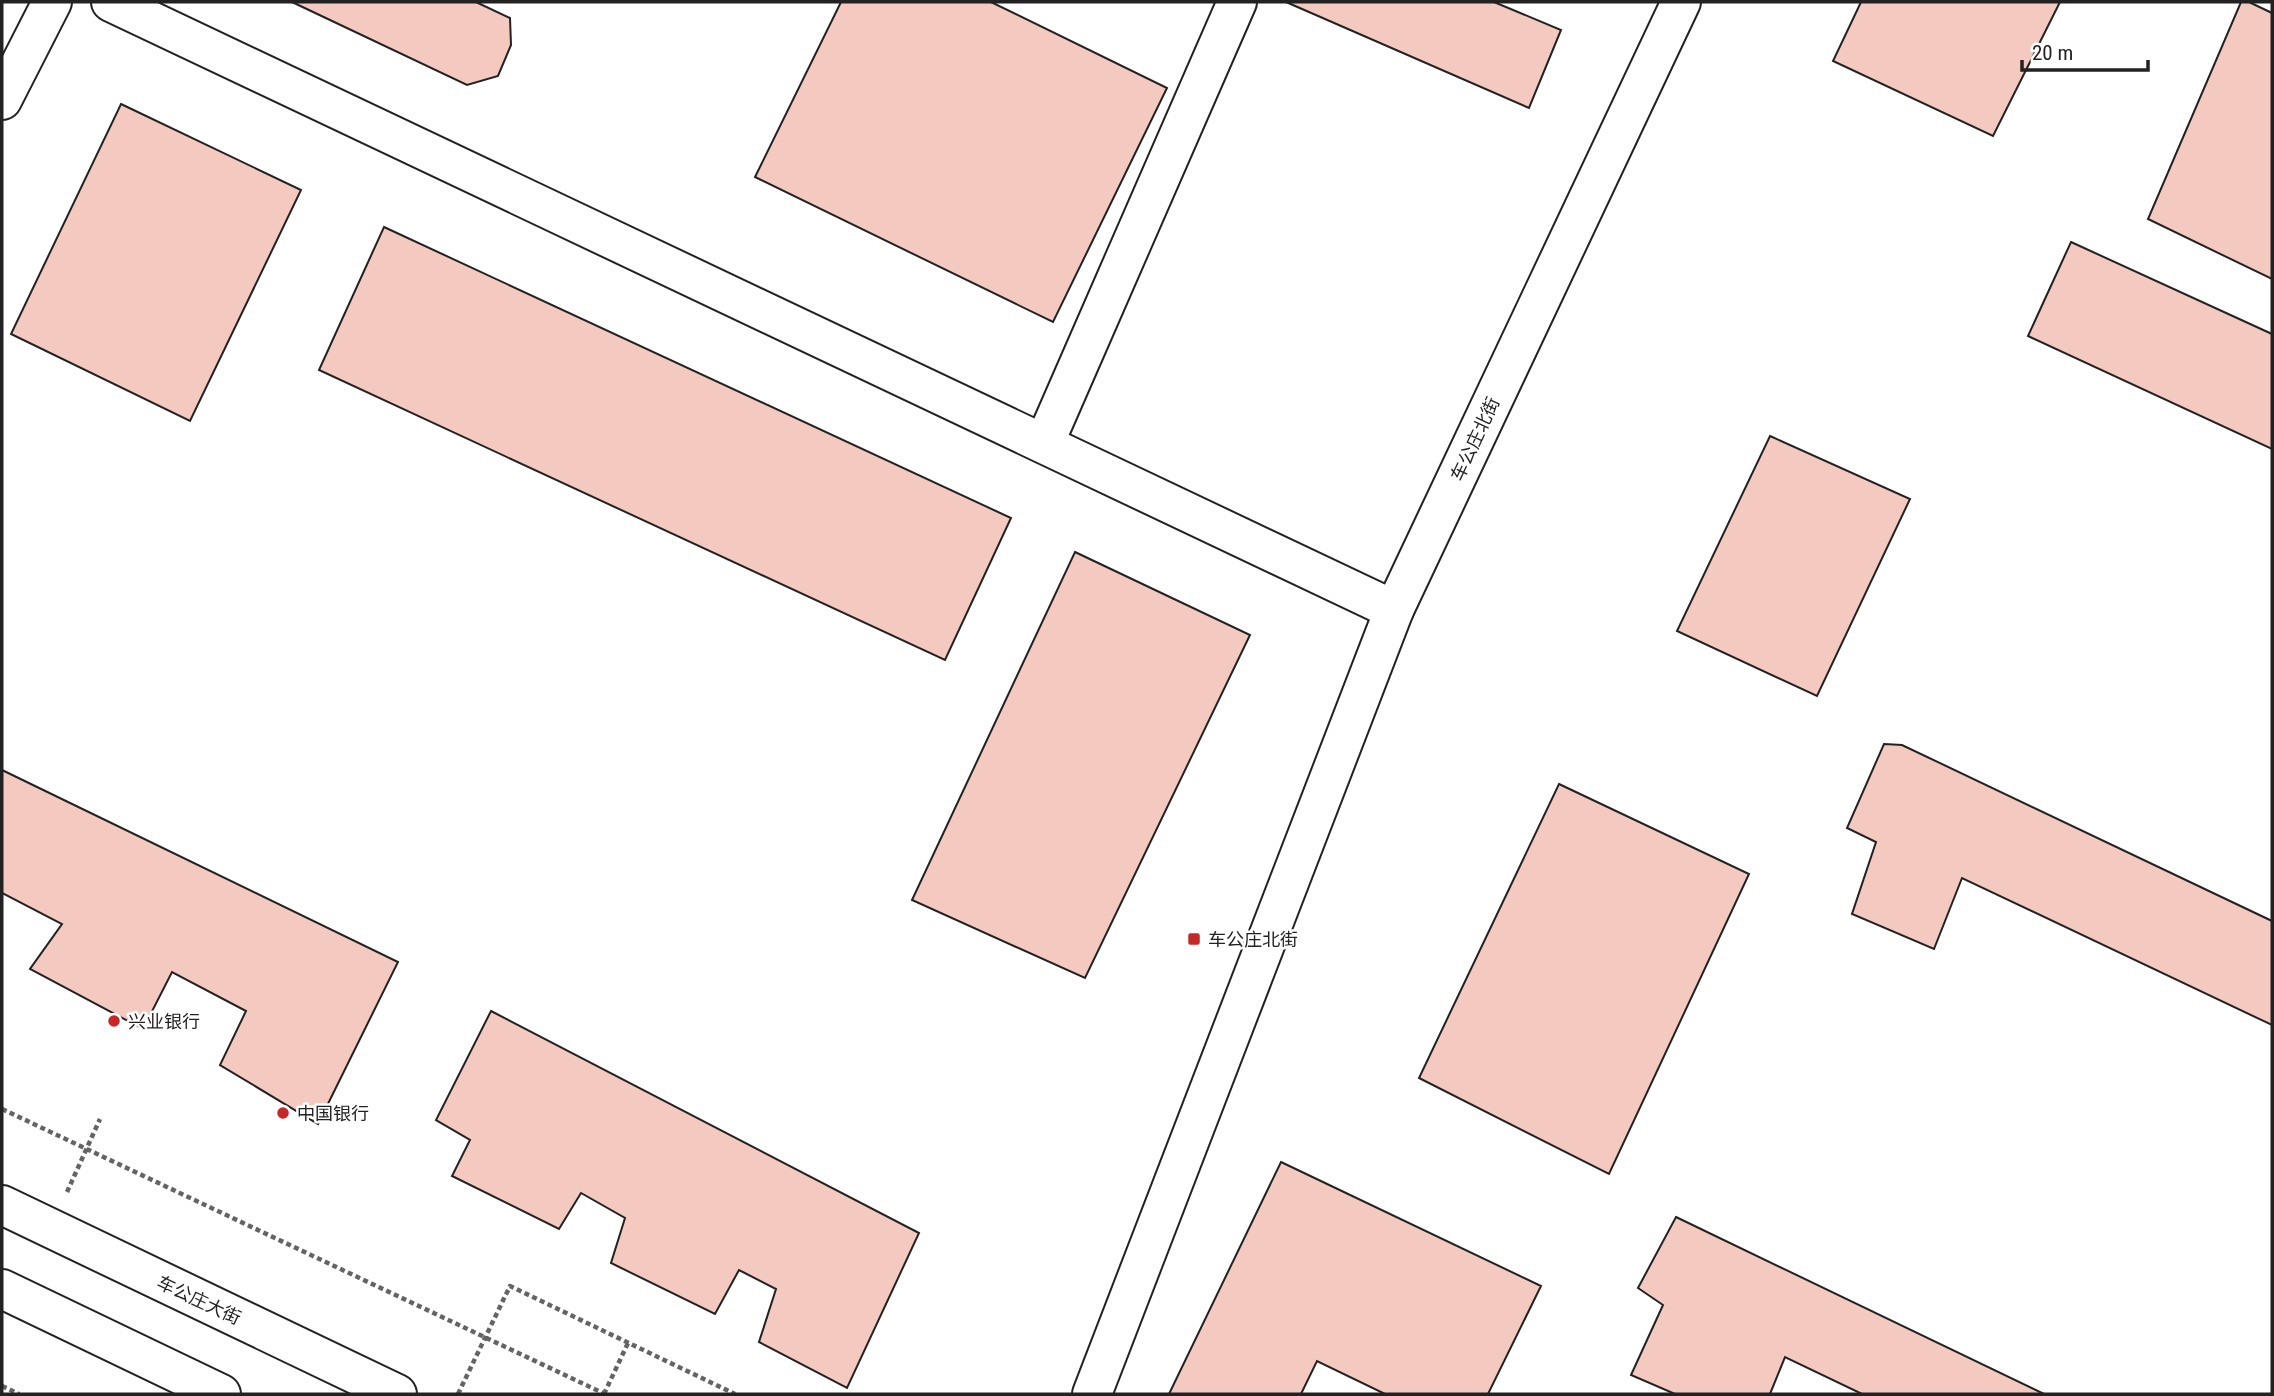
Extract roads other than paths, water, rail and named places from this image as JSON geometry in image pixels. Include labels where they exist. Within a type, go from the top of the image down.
[{"type":"street","points":[[2,100],[52,2]]},
{"type":"street","points":[[111,2],[1394,610]]},
{"type":"street","points":[[1044,444],[1237,2]]},
{"type":"street","name":"车公庄北街","points":[[1092,1394],[1394,610],[1681,2]]},
{"type":"street","name":"车公庄大街","points":[[2,1205],[397,1394]]},
{"type":"street","points":[[2,1289],[221,1394]]},
{"type":"place","name":"车公庄北街","points":[[1194,939]]},
{"type":"place","name":"兴业银行","points":[[114,1021]]},
{"type":"place","name":"中国银行","points":[[283,1113]]}]
